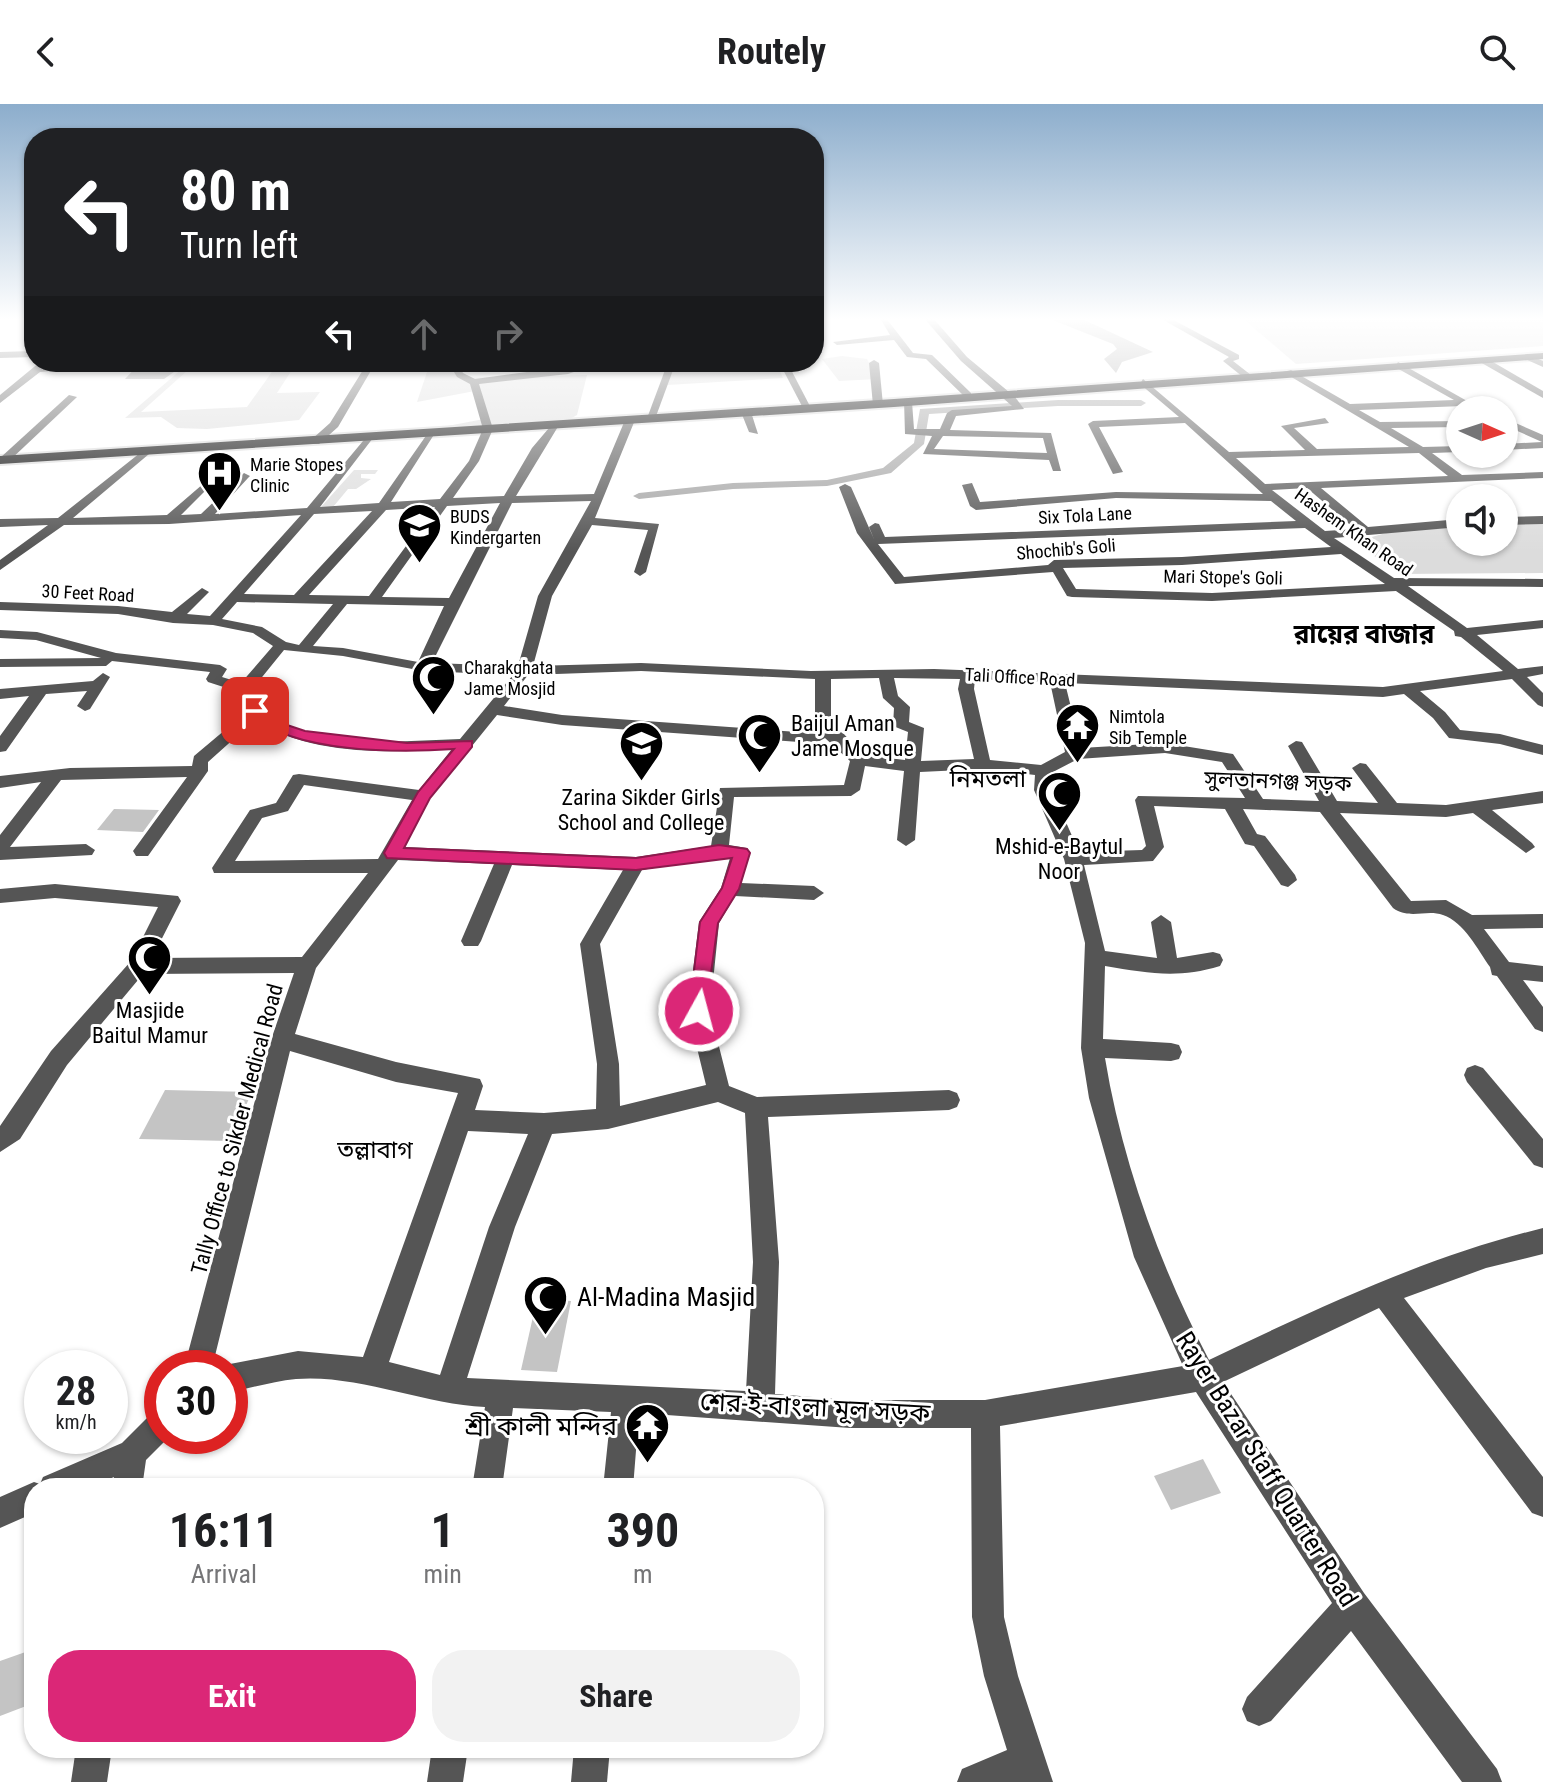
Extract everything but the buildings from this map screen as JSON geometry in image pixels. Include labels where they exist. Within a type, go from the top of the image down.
[{"type":"highway","points":[[2,460],[808,409],[965,395]]},
{"type":"highway","points":[[970,395],[1012,401],[1051,395]]},
{"type":"street","points":[[315,442],[334,425],[352,395]]},
{"type":"street","points":[[373,600],[474,461],[488,429],[478,395]]},
{"type":"street","points":[[650,419],[659,395]]},
{"type":"street","points":[[801,395],[808,409]]},
{"type":"street","points":[[877,395],[878,404]]},
{"type":"street","points":[[1005,395],[1012,401]]},
{"type":"street","name":"Hashem Khan Road","points":[[1159,395],[1306,524],[1398,585],[1514,672],[1543,702]]},
{"type":"street","points":[[1329,395],[1421,450],[1460,479]]},
{"type":"street","points":[[2,460],[72,397]]},
{"type":"street","points":[[907,402],[909,432],[938,432],[1047,435],[1056,463],[927,452],[938,432],[952,413],[1012,401]]},
{"type":"street","points":[[1350,407],[1446,404]]},
{"type":"street","points":[[746,412],[754,432]]},
{"type":"street","name":"Tally Office to Sikder Medical Road","points":[[203,1350],[282,1040],[307,965],[386,860],[423,796],[496,710],[524,671],[545,596],[588,521],[630,420]]},
{"type":"street","points":[[1117,472],[1093,424],[1188,420]]},
{"type":"street","points":[[1314,453],[1286,426],[1325,421]]},
{"type":"street","points":[[1380,425],[1446,424]]},
{"type":"street","points":[[423,667],[452,602],[506,500],[530,464],[540,441],[554,425]]},
{"type":"street","points":[[1518,428],[1543,442]]},
{"type":"street","points":[[1530,433],[1543,432]]},
{"type":"street","points":[[297,600],[383,506],[430,433]]},
{"type":"street","points":[[213,621],[310,512],[368,438]]},
{"type":"street","points":[[1518,445],[1543,442]]},
{"type":"street","points":[[1228,455],[1446,449]]},
{"type":"street","points":[[0,566],[60,522],[145,452]]},
{"type":"street","points":[[1263,487],[1543,475]]},
{"type":"street","points":[[204,518],[244,476]]},
{"type":"street","points":[[1309,484],[1365,531]]},
{"type":"street","points":[[968,485],[976,506],[1116,495],[1232,499],[1274,497]]},
{"type":"street","points":[[169,520],[203,487]]},
{"type":"street","name":"Shochib's Goli","points":[[845,487],[863,533],[900,581],[1057,568],[1054,564],[1345,550]]},
{"type":"street","points":[[0,523],[169,520],[383,506],[598,497]]},
{"type":"street","points":[[1518,521],[1543,520]]},
{"type":"street","points":[[588,521],[655,527],[640,572]]},
{"type":"street","name":"Six Tola Lane","points":[[875,527],[881,541],[1306,524]]},
{"type":"street","points":[[1324,535],[1446,524]]},
{"type":"street","name":"Mari Stope's Goli","points":[[1057,568],[1072,593],[1228,597],[1398,585]]},
{"type":"street","points":[[1398,585],[1543,583]]},
{"type":"street","points":[[173,619],[202,592]]},
{"type":"street","points":[[234,598],[452,602]]},
{"type":"street","points":[[302,650],[342,602]]},
{"type":"street","name":"30 Feet Road","points":[[0,606],[118,610],[173,619],[213,621],[257,630],[281,645],[302,650]]},
{"type":"street","points":[[0,661],[66,610]]},
{"type":"street","points":[[1460,633],[1543,624]]},
{"type":"street","points":[[0,634],[32,635],[115,660]]},
{"type":"street","points":[[243,690],[281,645]]},
{"type":"street","name":"Tali Office Road","points":[[302,650],[343,652],[423,667],[524,671],[641,667],[823,674],[885,672],[1250,688],[1410,691],[1514,672],[1543,670]]},
{"type":"street","points":[[85,706],[115,660]]},
{"type":"street","points":[[0,661],[115,660],[220,669],[213,679],[272,697],[200,760],[200,771],[142,851]]},
{"type":"street","points":[[78,687],[95,661]]},
{"type":"street","points":[[885,672],[891,698],[902,707],[901,726],[916,728],[915,767],[906,840]]},
{"type":"street","points":[[496,710],[562,720],[816,738],[823,731],[823,674]]},
{"type":"street","points":[[968,674],[966,689],[983,764]]},
{"type":"street","points":[[1056,678],[1074,754]]},
{"type":"street","points":[[0,694],[98,685]]},
{"type":"street","points":[[0,747],[48,690]]},
{"type":"street","points":[[1410,691],[1439,715],[1455,735],[1500,739],[1543,750]]},
{"type":"street","points":[[228,706],[255,711],[270,724],[304,735],[407,748],[467,744]]},
{"type":"street","points":[[823,731],[837,737],[858,760],[915,767],[983,764],[1043,771],[1074,754],[1165,748],[1227,758],[1256,802]]},
{"type":"street","points":[[1296,746],[1330,809],[1400,903],[1407,908],[1446,907],[1468,922],[1499,969],[1519,987],[1543,1023]]},
{"type":"street","points":[[719,851],[726,792],[851,790],[858,760]]},
{"type":"street","points":[[1360,768],[1391,808]]},
{"type":"street","points":[[0,782],[55,776],[200,771]]},
{"type":"street","name":"Rayer Bazar Staff Quarter Road","points":[[1043,771],[1043,790],[1073,859],[1095,943],[1092,1048],[1100,1098],[1147,1257],[1203,1377],[1352,1605],[1484,1782]]},
{"type":"street","points":[[0,851],[55,776]]},
{"type":"street","points":[[423,796],[299,779],[282,807],[256,814],[221,868],[506,857],[636,864],[719,851],[741,853],[730,889],[709,922],[699,1011],[719,1092]]},
{"type":"street","name":"সুলতানগঞ্জ সড়ক","points":[[1073,859],[1147,856],[1155,847],[1144,800],[1232,805],[1256,802],[1330,809],[1479,809],[1515,799],[1543,797]]},
{"type":"street","points":[[1232,805],[1251,840],[1259,840],[1288,880]]},
{"type":"street","points":[[1479,809],[1526,847]]},
{"type":"street","points":[[0,851],[86,850]]},
{"type":"street","points":[[471,941],[506,857]]},
{"type":"street","points":[[608,1119],[608,1064],[590,944],[636,864]]},
{"type":"street","points":[[730,889],[814,893]]},
{"type":"street","points":[[0,896],[55,891],[171,901],[138,966],[59,1058],[12,1131],[0,1141]]},
{"type":"street","points":[[1468,922],[1543,921]]},
{"type":"street","points":[[1161,922],[1169,968]]},
{"type":"street","points":[[1095,957],[1169,968],[1213,960]]},
{"type":"street","points":[[138,966],[307,965]]},
{"type":"street","points":[[1499,969],[1543,974]]},
{"type":"street","points":[[282,1040],[396,1072],[472,1086],[372,1372]]},
{"type":"street","points":[[1092,1048],[1171,1052]]},
{"type":"street","points":[[1475,1075],[1543,1157]]},
{"type":"street","points":[[461,1120],[544,1124],[608,1119],[719,1092],[756,1107],[949,1100]]},
{"type":"street","points":[[756,1107],[766,1262],[760,1409]]},
{"type":"street","points":[[449,1391],[502,1227],[544,1124]]},
{"type":"street","name":"শের-ই-বাংলা মূল সড়ক","points":[[248,1375],[298,1365],[372,1372],[449,1391],[626,1401],[685,1401],[850,1414],[985,1414],[1203,1377],[1383,1292],[1486,1255],[1543,1241]]},
{"type":"street","points":[[1383,1292],[1539,1490]]},
{"type":"street","points":[[488,1478],[501,1393]]},
{"type":"street","points":[[619,1478],[626,1401]]},
{"type":"street","points":[[975,1782],[1032,1770],[1001,1676],[988,1617],[985,1414]]},
{"type":"street","points":[[76,1478],[132,1453],[144,1441]]},
{"type":"street","points":[[128,1478],[132,1453]]},
{"type":"street","points":[[0,1513],[24,1502]]},
{"type":"street","points":[[1259,1709],[1352,1605]]},
{"type":"street","points":[[89,1782],[93,1758]]},
{"type":"street","points":[[445,1782],[449,1758]]},
{"type":"street","points":[[589,1782],[591,1758]]},
{"type":"shaded area","points":[[151,395],[160,395],[141,412],[247,407],[255,395],[318,395],[299,420],[207,429],[177,428],[161,417],[125,418]]},
{"type":"shaded area","points":[[419,395],[452,395],[417,402]]},
{"type":"shaded area","points":[[481,395],[582,395],[577,415],[570,419],[437,428],[484,419]]},
{"type":"shaded area","points":[[354,470],[378,470],[375,474],[361,474],[361,478],[371,479],[356,489],[348,489],[333,507],[321,507]]},
{"type":"shaded area","points":[[1543,524],[1543,573],[1400,574],[1354,542],[1393,531],[1446,528],[1446,556],[1518,556],[1518,525]]},
{"type":"waterway","points":[[639,496],[733,486],[827,483],[887,471],[919,444],[924,411],[1058,403],[1141,403]]},
{"type":"place","name":"Marie Stopes Clinic","points":[[219,513]]},
{"type":"place","name":"BUDS Kindergarten","points":[[419,565]]},
{"type":"place","name":"Charakghata Jame Mosjid","points":[[433,716]]},
{"type":"place","name":"Nimtola Sib Temple","points":[[1078,765]]},
{"type":"place","name":"Baijul Aman Jame Mosque","points":[[760,775]]},
{"type":"place","name":"Zarina Sikder Girls School and College","points":[[641,783]]},
{"type":"place","name":"Mshid-e-Baytul Noor","points":[[1059,832]]},
{"type":"place","name":"Masjide Baitul Mamur","points":[[150,996]]},
{"type":"place","name":"Al-Madina Masjid","points":[[546,1336]]},
{"type":"place","name":"শ্রী কালী মন্দির","points":[[648,1465]]},
{"type":"district","name":"রায়ের বাজার","points":[[1364,634]]},
{"type":"district","name":"নিমতলা","points":[[988,779]]},
{"type":"district","name":"তল্লাবাগ","points":[[375,1150]]},
{"type":"route","points":[[255,711],[270,724],[304,735],[407,748],[439,743],[467,744],[423,796],[393,853],[636,864],[719,851],[741,853],[730,889],[709,922],[699,1011]]}]
